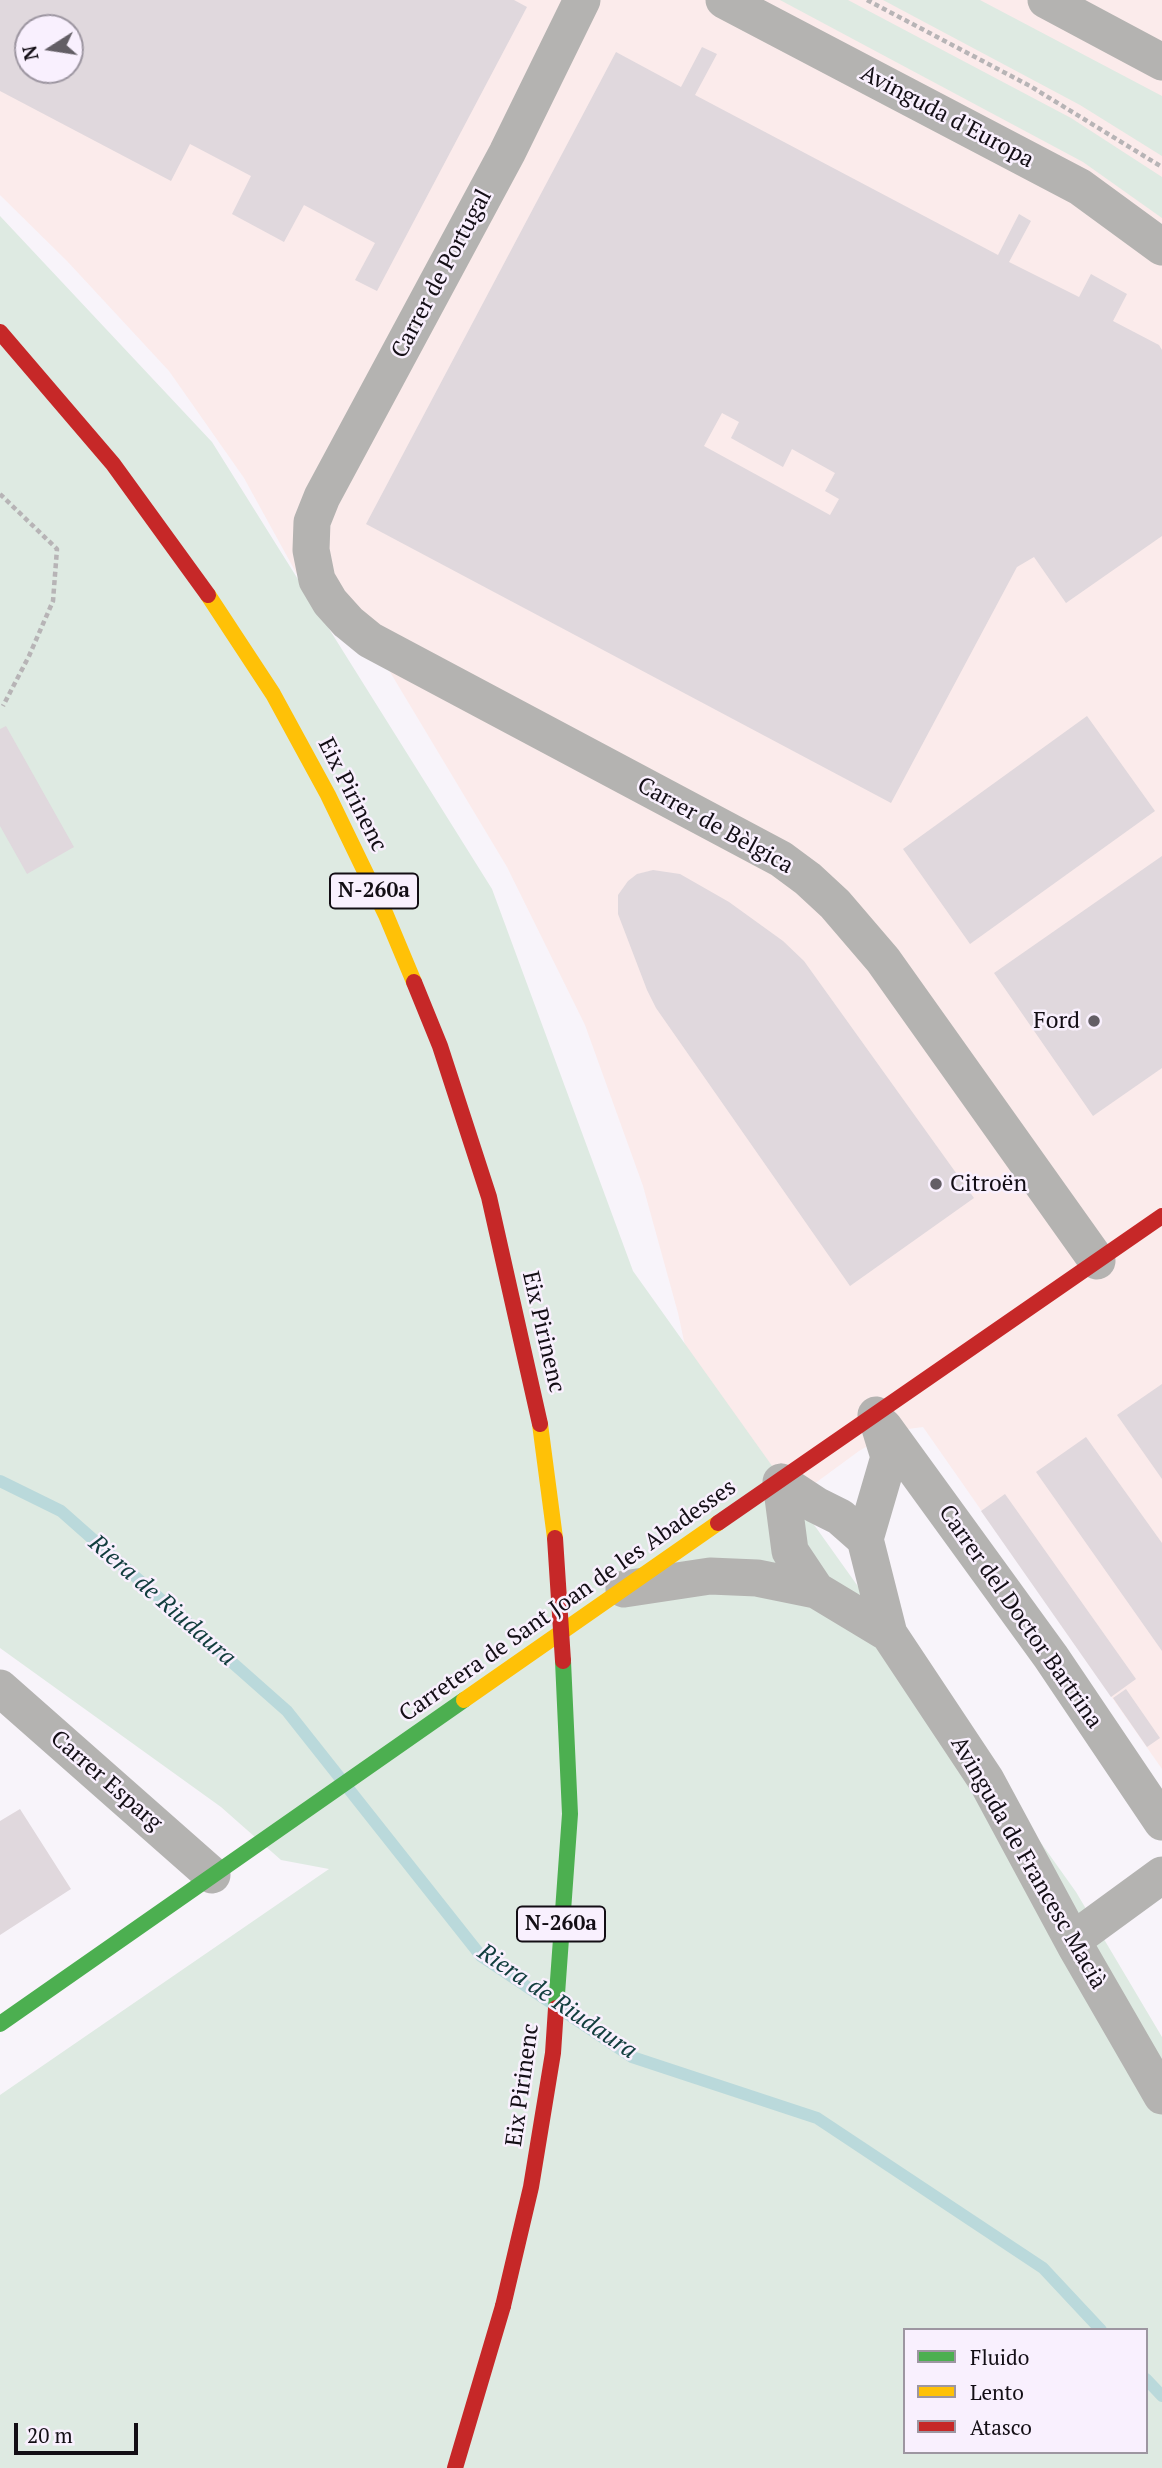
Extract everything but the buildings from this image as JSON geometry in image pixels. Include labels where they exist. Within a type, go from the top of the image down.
[{"type":"main road","name":"Eix Pirinenc","points":[[0,332],[113,464],[198,580],[273,695],[328,795],[386,915],[440,1046],[489,1197],[523,1342],[541,1432],[555,1538],[567,1716],[570,1814],[553,2053],[531,2187],[503,2305],[455,2468]]},
{"type":"main road","name":"Carretera de Sant Joan de les Abadesses","points":[[0,2024],[1162,1216]]},
{"type":"street","name":"Carrer de Portugal","points":[[311,550],[312,522],[322,497],[506,153],[582,0]]},
{"type":"street","name":"Avinguda d'Europa","points":[[724,0],[1080,187],[1162,247]]},
{"type":"street","points":[[1046,0],[1162,62]]},
{"type":"street","name":"Carrer de Bèlgica","points":[[311,550],[317,580],[330,602],[370,640],[781,859],[808,879],[835,904],[883,960],[1097,1261]]},
{"type":"street","points":[[781,1482],[840,1517],[865,1539],[889,1457],[876,1415]]},
{"type":"street","name":"Carrer del Doctor Bartrina","points":[[876,1415],[1051,1657],[1162,1822]]},
{"type":"street","name":"Avinguda de Francesc Macià","points":[[781,1482],[790,1551],[816,1590]]},
{"type":"street","name":"Avinguda de Francesc Macià","points":[[865,1539],[889,1634],[986,1780],[1162,2096]]},
{"type":"street","name":"Avinguda de Francesc Macià","points":[[624,1589],[710,1576],[757,1578],[816,1590],[889,1634]]},
{"type":"street","name":"Carrer Esparg","points":[[0,1688],[212,1875]]},
{"type":"street","points":[[1073,1940],[1162,1875]]},
{"type":"path","points":[[867,0],[1030,86],[1162,167]]},
{"type":"path","points":[[0,494],[57,549],[53,601],[3,706]]},
{"type":"shaded area","points":[[0,0],[1162,0],[1162,1769],[923,1427],[893,1431],[859,1451],[720,1553],[700,1416],[678,1313],[643,1186],[585,1025],[507,867],[387,667],[299,578],[244,478],[169,371],[67,261],[0,195]]},
{"type":"shaded area","points":[[780,0],[848,0],[1071,118],[1162,177],[1162,218],[1083,162]]},
{"type":"shaded area","points":[[883,0],[980,0],[1162,96],[1162,156],[1080,105]]},
{"type":"shaded area","points":[[0,216],[212,442],[492,889],[633,1271],[1076,1892],[1162,2037],[1162,2468],[0,2468],[0,2095],[329,1869],[281,1860],[221,1807],[0,1648]]},
{"type":"waterway","name":"Riera de Riudaura","points":[[0,1481],[61,1511],[287,1711],[481,1956],[632,2057],[817,2118],[1043,2268],[1099,2328]]},
{"type":"waterway","name":"Riera de Riudaura","points":[[1148,2381],[1162,2396]]},
{"type":"traffic: fast","points":[[556,2008],[570,1814],[563,1661]]},
{"type":"traffic: fast","points":[[0,2024],[464,1700]]},
{"type":"traffic: slow","points":[[208,595],[273,694],[328,795],[386,915],[414,982]]},
{"type":"traffic: slow","points":[[540,1424],[555,1538]]},
{"type":"traffic: slow","points":[[464,1700],[718,1523]]},
{"type":"traffic: jam","points":[[0,332],[113,464],[208,595]]},
{"type":"traffic: jam","points":[[414,982],[440,1046],[489,1197],[540,1424]]},
{"type":"traffic: jam","points":[[718,1523],[1162,1216]]},
{"type":"traffic: jam","points":[[555,1538],[563,1661]]},
{"type":"traffic: jam","points":[[503,2306],[531,2187],[553,2053],[556,2008]]},
{"type":"traffic: jam","points":[[455,2468],[503,2306]]},
{"type":"place","name":"Ford","points":[[1094,1021]]},
{"type":"place","name":"Citroën","points":[[936,1184]]}]
